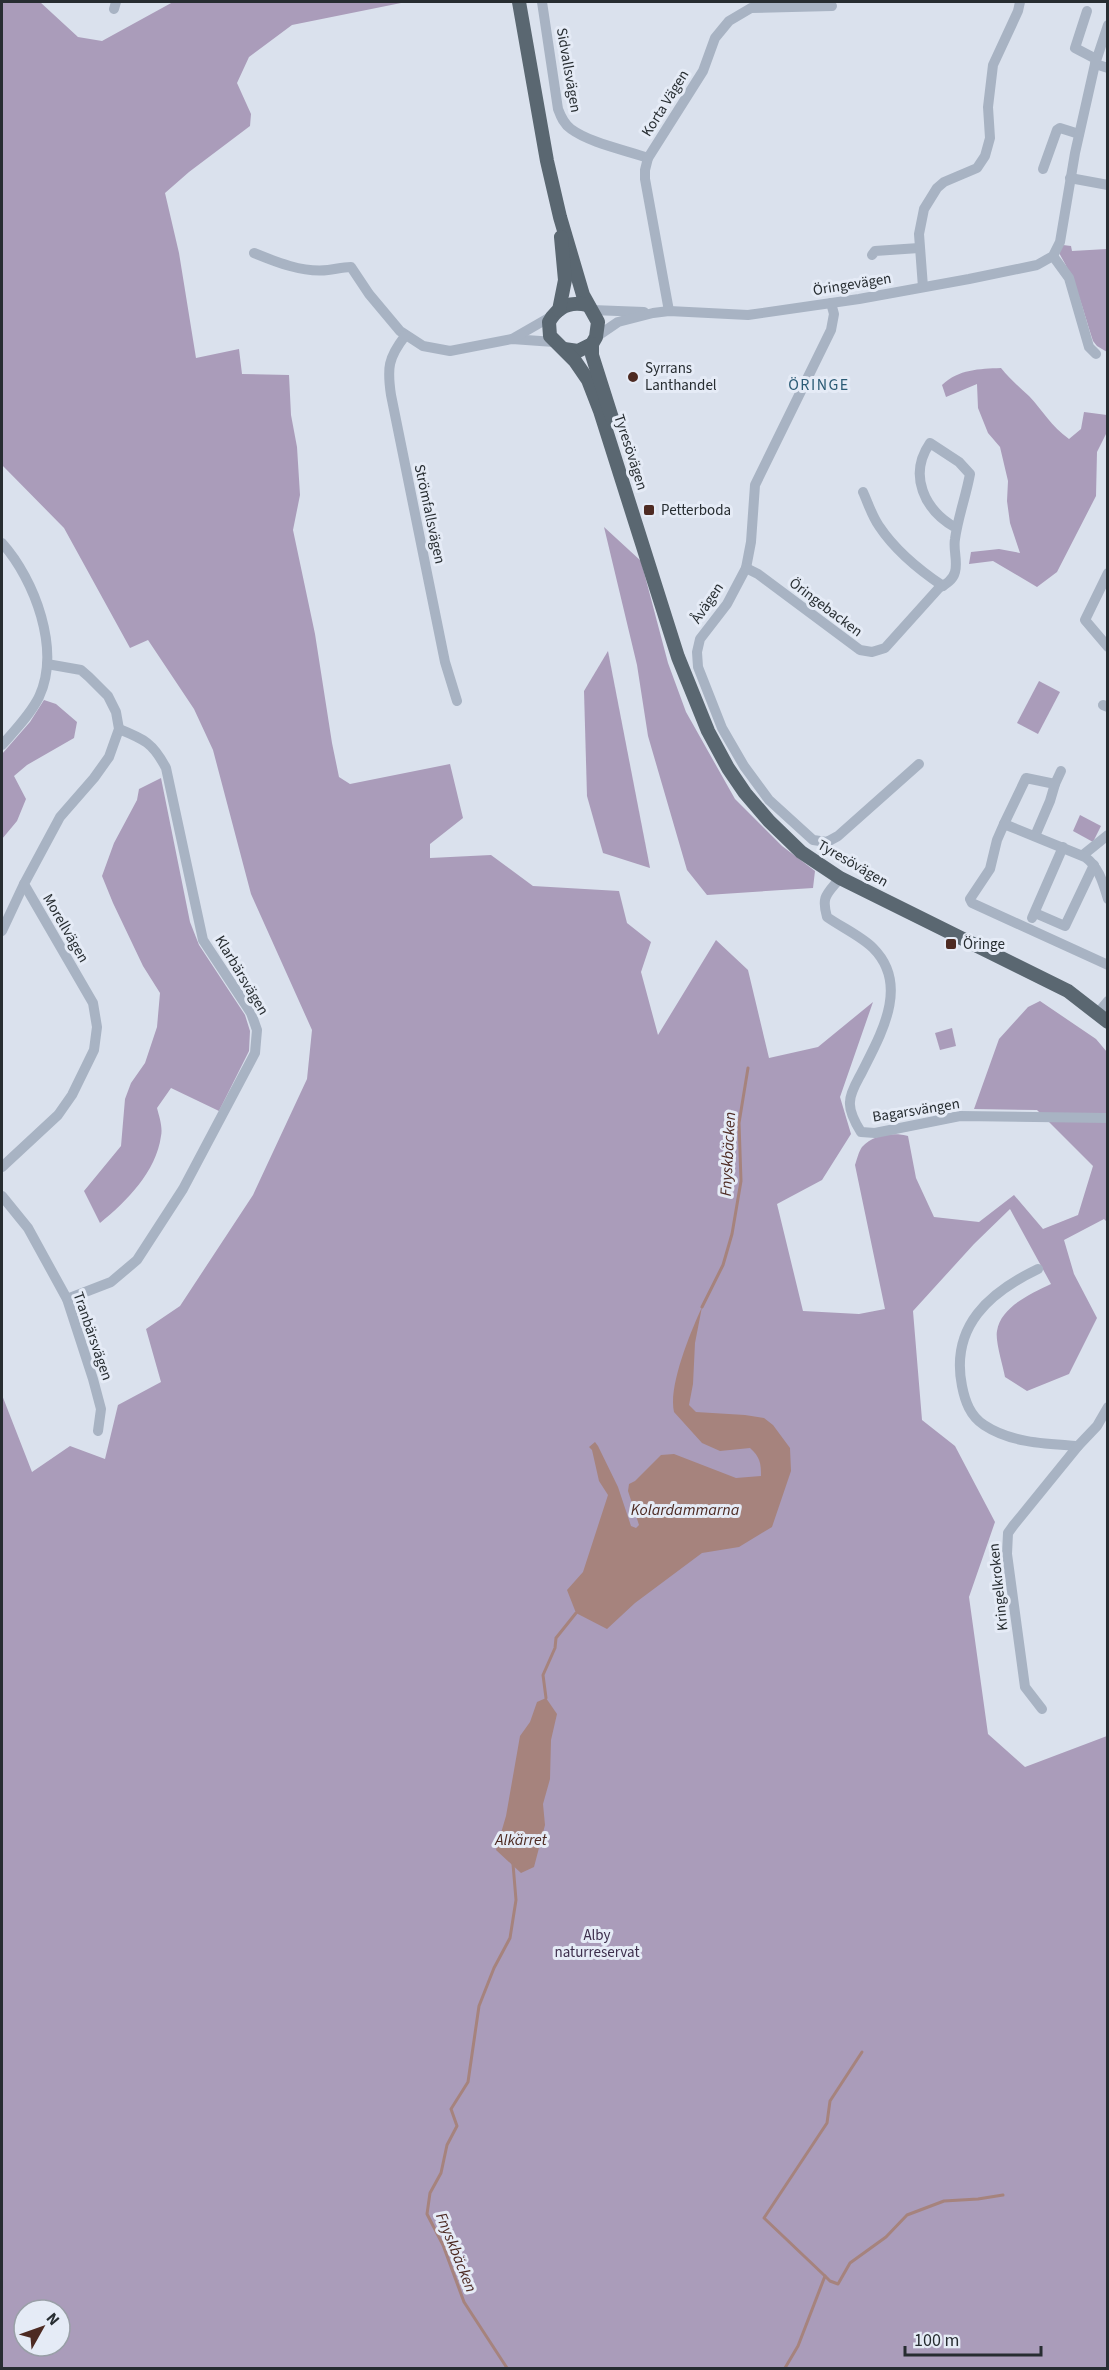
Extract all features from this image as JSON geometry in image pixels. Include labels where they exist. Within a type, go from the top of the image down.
[{"type":"main road","name":"Tyresövägen","points":[[519,2],[547,161],[560,217],[589,307],[598,322],[592,355],[647,536],[653,573]]},
{"type":"main road","name":"Tyresövägen","points":[[560,217],[565,280],[549,330],[559,346],[588,380],[653,573],[678,657],[708,731],[728,768],[769,821],[801,852],[840,878],[1068,991],[1103,1017]]},
{"type":"main road","points":[[555,313],[573,303],[589,307]]},
{"type":"main road","points":[[559,346],[578,351],[594,341]]},
{"type":"street","name":"Sidvallsvägen","points":[[542,2],[558,109],[563,122],[570,129],[584,136],[648,158]]},
{"type":"street","points":[[923,287],[919,228],[924,209],[937,188],[944,182],[977,168],[985,156],[990,138],[988,107],[993,65],[1020,2]]},
{"type":"street","name":"Korta Vägen","points":[[669,311],[645,179],[648,158],[703,71],[715,38],[729,21],[751,8],[832,6]]},
{"type":"street","points":[[1087,11],[1075,48],[1107,68]]},
{"type":"street","points":[[1096,354],[1089,347],[1069,278],[1053,256],[1060,242],[1079,134],[1107,25]]},
{"type":"street","points":[[1043,169],[1057,130],[1060,128],[1079,134]]},
{"type":"street","points":[[1070,178],[1107,185]]},
{"type":"street","points":[[872,255],[875,251],[919,248]]},
{"type":"street","points":[[254,253],[275,262],[310,270],[351,267],[369,294],[405,336],[423,346],[450,351],[512,339],[559,346]]},
{"type":"street","name":"Öringevägen","points":[[594,341],[618,322],[653,313],[669,311],[748,315],[831,303],[1037,265],[1053,256]]},
{"type":"street","name":"Åvägen","points":[[831,303],[834,315],[831,330],[755,485],[746,568],[727,604],[700,639],[697,652],[698,667],[722,728],[744,766],[770,800],[813,840],[827,842],[838,836],[919,764]]},
{"type":"street","name":"Öringevägen","points":[[589,307],[653,313]]},
{"type":"street","points":[[512,339],[555,313]]},
{"type":"street","name":"Strömfallsvägen","points":[[405,336],[390,359],[388,374],[445,662],[457,701]]},
{"type":"street","name":"Öringebacken","points":[[746,568],[758,574],[860,650],[872,652],[885,648],[955,574],[956,528],[966,500],[970,474],[959,462],[930,443],[921,458],[921,488],[925,500],[934,511],[956,528]]},
{"type":"street","points":[[863,492],[878,525],[896,546],[941,587]]},
{"type":"street","points":[[2,543],[28,580],[44,625],[47,664],[39,696],[25,718],[2,745]]},
{"type":"street","points":[[1106,581],[1085,620],[1107,647]]},
{"type":"street","points":[[47,664],[81,670],[89,677],[108,696],[116,712],[119,729]]},
{"type":"street","name":"Morellvägen","points":[[2,1167],[58,1115],[72,1095],[94,1050],[97,1027],[93,1003],[24,884],[60,817],[94,778],[108,757],[119,729]]},
{"type":"street","name":"Klarbärsvägen","points":[[67,1299],[111,1282],[137,1260],[183,1189],[255,1053],[257,1030],[251,1012],[203,940],[166,768],[158,752],[145,739],[119,729]]},
{"type":"street","points":[[1035,836],[1061,771]]},
{"type":"street","points":[[1055,784],[1026,778],[997,840],[990,869],[970,899],[972,903],[1107,964]]},
{"type":"street","points":[[1004,824],[1083,855],[1094,865],[1101,878],[1107,899]]},
{"type":"street","points":[[1083,855],[1107,835]]},
{"type":"street","points":[[1028,928],[1064,847]]},
{"type":"street","points":[[1035,912],[1065,926],[1094,865]]},
{"type":"street","name":"Bagarsvängen","points":[[840,878],[824,898],[823,905],[827,917],[873,947],[886,966],[892,986],[885,1020],[849,1101],[856,1125],[861,1132],[875,1133],[960,1116],[1107,1118]]},
{"type":"street","points":[[2,931],[24,884]]},
{"type":"street","points":[[1103,1017],[1107,1000]]},
{"type":"street","name":"Tranbärsvägen","points":[[2,1196],[28,1228],[67,1299],[93,1379],[100,1409],[98,1431]]},
{"type":"street","points":[[1038,1269],[1000,1290],[976,1313],[963,1345],[960,1368],[962,1387],[972,1413],[985,1426],[1020,1440],[1078,1446]]},
{"type":"street","name":"Kringelkroken","points":[[1042,1709],[1025,1687],[1007,1554],[1008,1533],[1078,1446],[1097,1426],[1107,1407]]},
{"type":"green space","name":"Alby naturreservat","points":[[2,2],[40,2],[78,37],[102,41],[173,2],[406,2],[292,25],[249,57],[237,83],[251,114],[250,126],[165,193],[179,253],[196,358],[239,349],[242,374],[289,375],[300,495],[293,530],[315,634],[339,777],[350,784],[450,764],[463,818],[430,844],[430,858],[491,855],[533,886],[619,891],[627,923],[651,942],[641,972],[658,1035],[716,940],[748,970],[769,1058],[818,1047],[873,1002],[840,1097],[851,1134],[822,1180],[777,1204],[803,1311],[859,1314],[885,1309],[855,1165],[862,1147],[872,1139],[891,1134],[908,1136],[916,1178],[934,1217],[979,1222],[1014,1195],[1043,1229],[1078,1215],[1093,1166],[1037,1110],[974,1109],[999,1039],[1028,1007],[1040,1001],[1096,1039],[1107,1052],[1107,1222],[1104,1219],[1064,1240],[1074,1274],[1097,1318],[1069,1374],[1027,1391],[1005,1377],[997,1341],[1000,1322],[1018,1302],[1051,1284],[1010,1209],[974,1244],[913,1311],[922,1420],[955,1446],[995,1522],[969,1597],[988,1734],[1025,1767],[1107,1736],[1107,2368],[2,2368],[2,1395],[32,1472],[70,1446],[105,1459],[118,1405],[161,1382],[146,1329],[180,1306],[253,1195],[307,1079],[312,1030],[251,894],[213,750],[194,709],[148,640],[130,648],[64,528],[2,465]]},
{"type":"green space","points":[[1063,245],[1071,246],[1072,251],[1107,249],[1107,352],[1093,341],[1075,285],[1059,253]]},
{"type":"green space","points":[[1001,368],[1069,439],[1081,429],[1084,412],[1107,415],[1107,432],[1097,452],[1096,496],[1057,572],[1037,587],[993,561],[969,564],[971,552],[999,549],[1020,553],[1010,523],[1007,501],[1008,481],[1000,447],[988,433],[978,408],[977,384],[946,397],[942,385],[962,373]]},
{"type":"green space","points":[[604,527],[641,561],[668,663],[686,712],[735,799],[782,846],[815,871],[813,888],[707,895],[687,870],[648,736],[637,665]]},
{"type":"green space","points":[[608,651],[650,868],[603,853],[587,796],[584,691]]},
{"type":"green space","points":[[1039,681],[1060,692],[1038,734],[1017,723]]},
{"type":"green space","points":[[44,700],[56,704],[77,722],[74,738],[27,765],[14,776],[26,799],[17,821],[2,839],[2,754],[30,722]]},
{"type":"green space","points":[[161,778],[190,922],[199,945],[245,1015],[250,1031],[249,1051],[219,1111],[171,1088],[157,1108],[161,1133],[158,1149],[147,1174],[130,1195],[100,1223],[84,1191],[121,1146],[125,1099],[131,1083],[145,1063],[157,1027],[160,993],[143,966],[102,876],[114,843],[137,800],[139,789]]},
{"type":"green space","points":[[1080,815],[1101,826],[1093,842],[1073,831]]},
{"type":"green space","points":[[952,1028],[956,1046],[940,1050],[935,1033]]},
{"type":"water","name":"Kolardammarna","points":[[702,1307],[695,1343],[693,1384],[689,1405],[696,1412],[764,1418],[773,1425],[790,1448],[791,1471],[772,1527],[739,1547],[702,1553],[635,1603],[607,1629],[576,1613],[567,1590],[583,1572],[608,1495],[599,1481],[592,1450],[589,1447],[595,1442],[598,1446],[618,1487],[631,1526],[636,1528],[639,1525],[628,1491],[629,1484],[635,1481],[661,1455],[674,1454],[736,1478],[761,1476],[759,1460],[750,1448],[720,1451],[702,1443],[674,1412],[674,1388],[677,1374]]},
{"type":"water","name":"Alkärret","points":[[546,1698],[557,1714],[551,1740],[550,1779],[543,1804],[545,1825],[534,1867],[521,1873],[496,1850],[506,1816],[520,1736],[530,1722],[537,1702]]},
{"type":"waterway","name":"Fnyskbäcken","points":[[702,1307],[723,1265],[732,1234],[741,1181],[739,1123],[748,1068]]},
{"type":"waterway","points":[[546,1698],[543,1675],[555,1648],[556,1638],[576,1613]]},
{"type":"waterway","name":"Fnyskbäcken","points":[[507,2368],[464,2302],[443,2245],[427,2214],[430,2193],[441,2173],[447,2145],[457,2126],[451,2109],[468,2082],[479,2006],[494,1968],[510,1938],[516,1900],[513,1864]]},
{"type":"waterway","points":[[825,2276],[764,2218],[827,2123],[830,2101],[862,2052]]},
{"type":"waterway","points":[[785,2368],[798,2346],[825,2276],[838,2284],[850,2263],[886,2237],[907,2215],[944,2201],[1003,2195]]},
{"type":"place","name":"Syrrans Lanthandel","points":[[633,377]]},
{"type":"place","name":"Petterboda","points":[[649,510]]},
{"type":"place","name":"Öringe","points":[[951,944]]},
{"type":"district","name":"ÖRINGE","points":[[819,384]]}]
